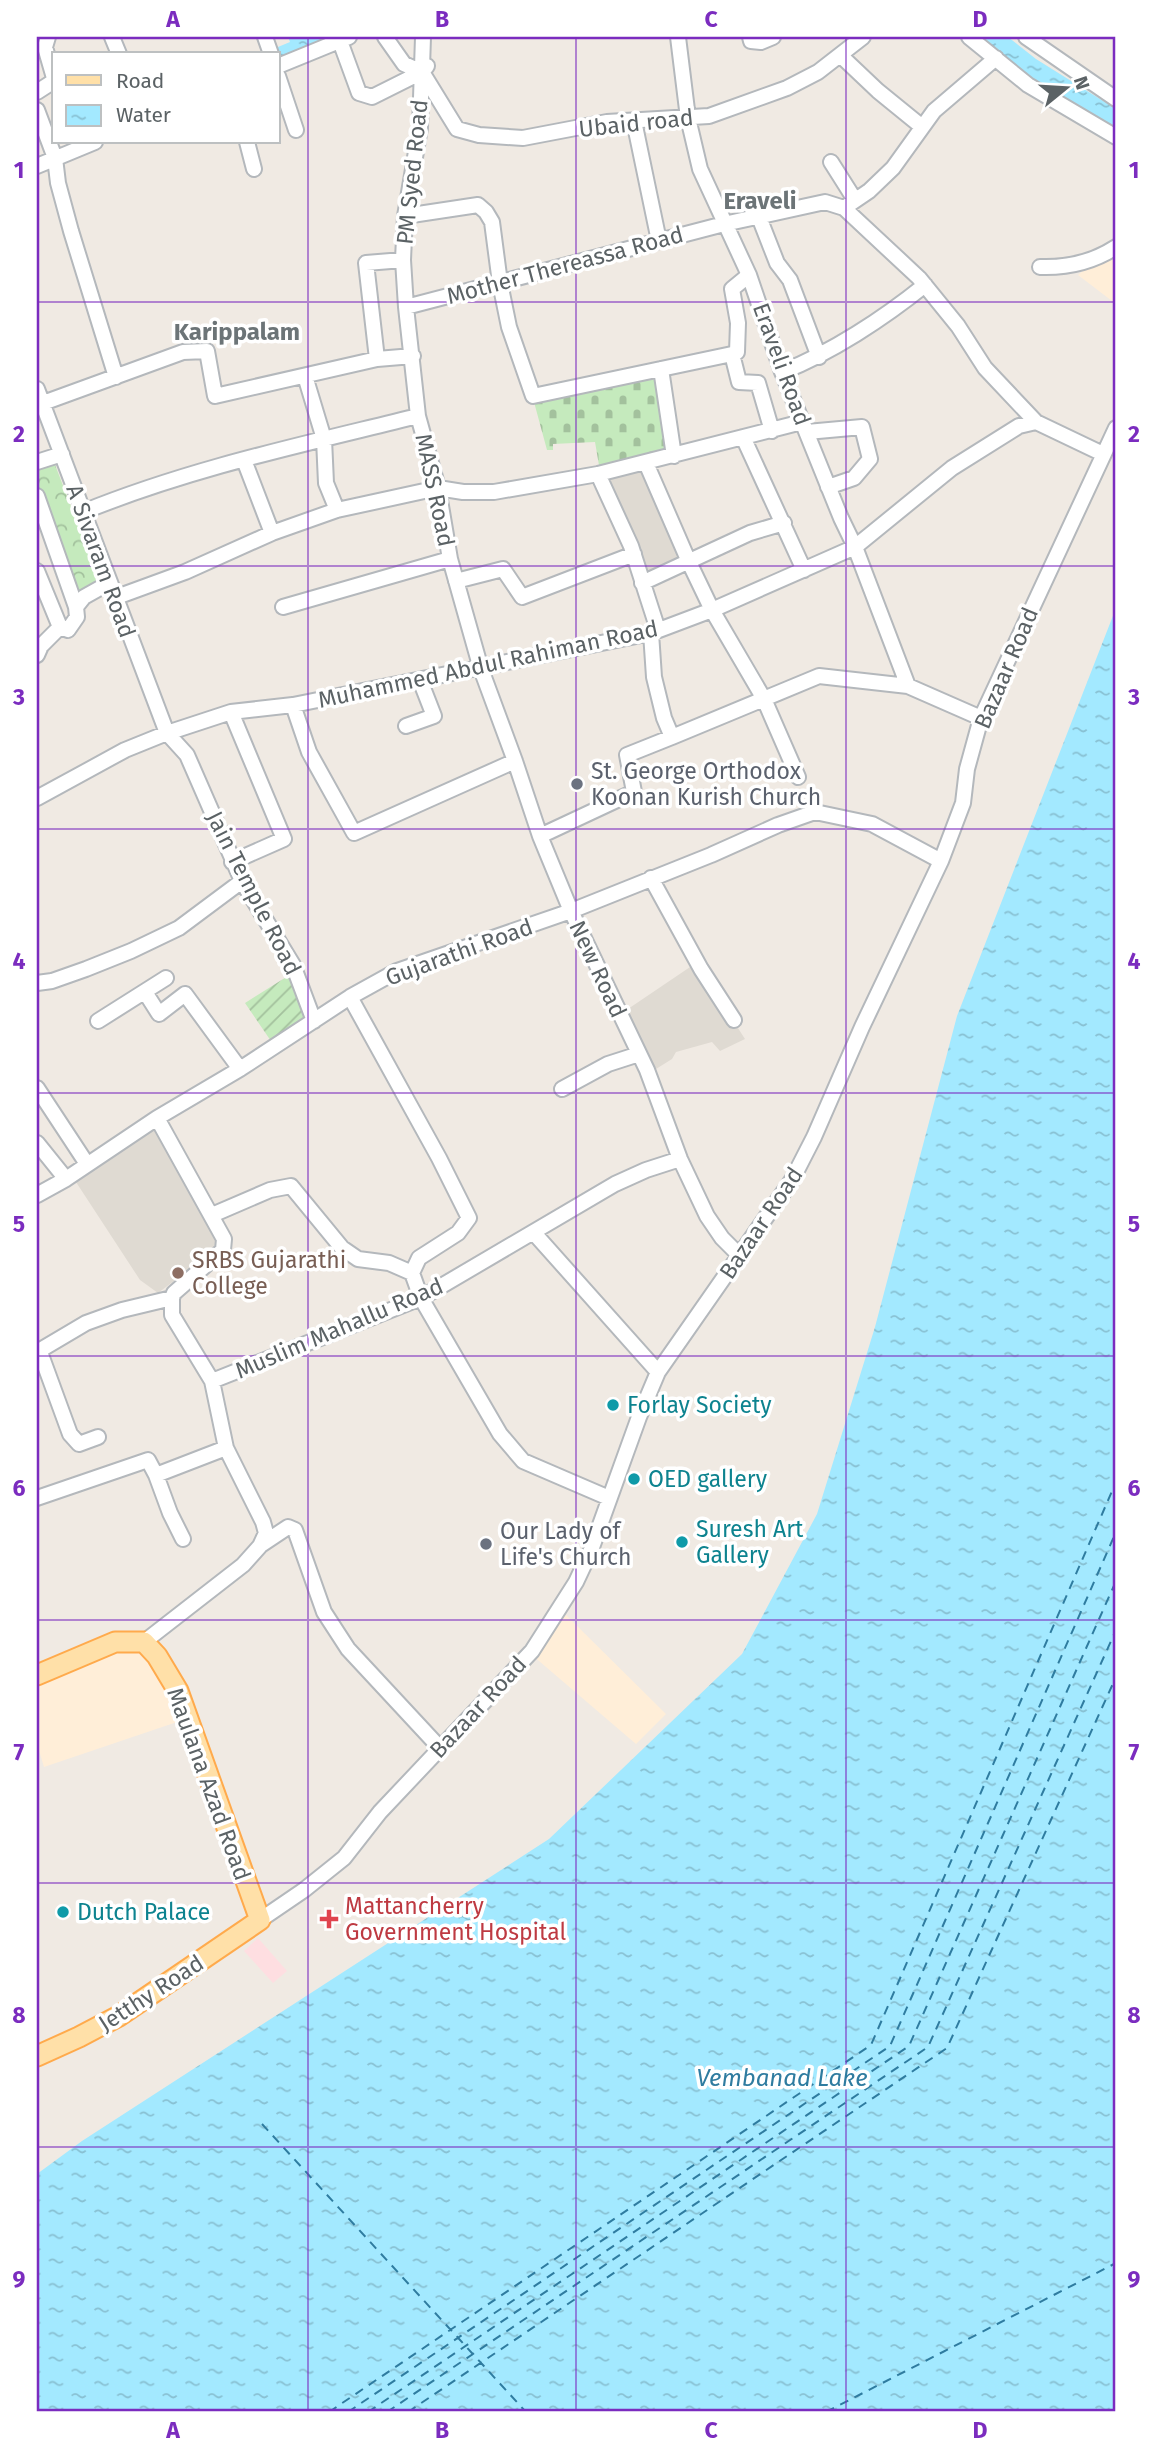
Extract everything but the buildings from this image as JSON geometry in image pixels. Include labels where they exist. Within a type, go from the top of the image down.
[{"type":"main road","points":[[37,1675],[115,1642],[144,1642]]},
{"type":"main road","name":"Maulana Azad Road","points":[[144,1642],[157,1656],[178,1691],[260,1920]]},
{"type":"main road","name":"Jetthy Road","points":[[37,2056],[120,2016],[260,1920]]},
{"type":"street","points":[[48,37],[44,47],[52,73]]},
{"type":"street","points":[[385,37],[404,65],[422,72]]},
{"type":"street","name":"PM Syed Road","points":[[406,307],[403,260],[405,216],[420,128],[424,37]]},
{"type":"street","points":[[280,65],[345,39],[359,93],[372,97],[427,67],[432,37]]},
{"type":"street","name":"Eraveli Road","points":[[678,37],[688,118],[700,169],[749,275],[782,372],[855,547],[908,686]]},
{"type":"street","points":[[750,37],[751,41],[761,42],[773,37]]},
{"type":"street","name":"Ubaid road","points":[[422,72],[457,129],[479,135],[523,138],[607,122],[709,116],[787,88],[818,72],[863,37]]},
{"type":"street","points":[[969,37],[1028,85],[1116,137]]},
{"type":"street","points":[[1026,37],[1042,42],[1116,99]]},
{"type":"street","points":[[840,55],[878,91],[922,126]]},
{"type":"street","points":[[849,204],[869,191],[893,168],[934,111],[996,58]]},
{"type":"street","points":[[37,92],[52,81]]},
{"type":"street","points":[[280,82],[296,130]]},
{"type":"street","points":[[37,110],[41,138],[54,156],[71,231],[116,377]]},
{"type":"street","points":[[634,121],[659,241]]},
{"type":"street","points":[[37,166],[54,156],[89,144]]},
{"type":"street","points":[[248,144],[254,169]]},
{"type":"street","points":[[831,162],[849,204],[925,285],[958,326],[985,368],[1036,422],[1104,454]]},
{"type":"street","name":"Mother Thereassa Road","points":[[406,307],[724,223],[825,202],[849,204]]},
{"type":"street","points":[[405,216],[478,205],[486,212],[492,222],[509,327],[533,396],[737,352],[738,323],[732,289],[749,275]]},
{"type":"street","points":[[759,217],[777,263],[790,280],[818,357]]},
{"type":"street","points":[[1040,267],[1080,264],[1116,247]]},
{"type":"street","points":[[376,359],[366,263],[403,260]]},
{"type":"street","points":[[782,372],[818,357],[903,303],[925,285]]},
{"type":"street","name":"MASS Road","points":[[406,307],[418,416],[438,488],[450,559],[481,669]]},
{"type":"street","points":[[43,403],[183,352],[207,351],[215,396],[376,359],[413,356]]},
{"type":"street","points":[[732,354],[739,382],[758,383],[772,431]]},
{"type":"street","points":[[661,369],[674,456]]},
{"type":"street","points":[[305,376],[324,439],[326,483],[337,510]]},
{"type":"street","name":"A Sivaram Road","points":[[37,389],[167,733]]},
{"type":"street","points":[[83,512],[132,493],[244,460],[418,416]]},
{"type":"street","name":"Muhammed Abdul Rahiman Road","points":[[37,798],[125,750],[231,712],[293,705],[481,669],[654,631],[712,610],[855,547],[952,468],[1019,426],[1036,422]]},
{"type":"street","points":[[114,598],[186,572],[272,533],[337,510],[438,488],[463,492],[495,492],[598,474],[772,431],[804,427],[862,427],[870,459],[854,478],[828,487]]},
{"type":"street","name":"Bazaar Road","points":[[260,1920],[344,1858],[380,1812],[532,1651],[576,1581],[591,1550],[658,1372],[792,1180],[809,1148],[862,1027],[941,861],[963,803],[967,769],[981,718],[1116,428]]},
{"type":"street","points":[[743,437],[804,570]]},
{"type":"street","points":[[37,462],[62,454]]},
{"type":"street","points":[[244,460],[272,533]]},
{"type":"street","points":[[646,463],[712,610],[764,699],[798,777]]},
{"type":"street","points":[[598,474],[634,554],[654,631],[654,677],[664,718],[672,737]]},
{"type":"street","points":[[37,496],[76,607],[77,617],[68,630],[60,627],[37,571]]},
{"type":"street","points":[[642,583],[750,533],[784,523]]},
{"type":"street","points":[[456,581],[503,569],[522,597],[634,554]]},
{"type":"street","points":[[283,607],[450,559]]},
{"type":"street","points":[[76,607],[85,597],[109,583]]},
{"type":"street","points":[[37,655],[41,646],[60,627]]},
{"type":"street","name":"New Road","points":[[481,669],[540,836],[571,911],[639,1054],[680,1159],[707,1216],[722,1238],[740,1256]]},
{"type":"street","points":[[540,836],[634,792],[627,755],[819,676],[908,686],[981,718]]},
{"type":"street","points":[[406,726],[434,716],[420,680]]},
{"type":"street","points":[[293,705],[309,752],[354,833],[515,761]]},
{"type":"street","points":[[231,712],[284,839],[232,862]]},
{"type":"street","name":"Jain Temple Road","points":[[167,733],[187,755],[232,862],[293,965],[314,1021]]},
{"type":"street","name":"Gujarathi Road","points":[[314,1021],[397,971],[571,911],[778,825],[816,813],[872,824],[941,861]]},
{"type":"street","points":[[650,878],[701,969],[734,1020]]},
{"type":"street","points":[[37,983],[52,981],[86,969],[179,928],[242,881]]},
{"type":"street","points":[[98,1021],[166,978]]},
{"type":"street","points":[[145,992],[159,1014],[185,994],[240,1069]]},
{"type":"street","points":[[350,997],[469,1218],[458,1233],[419,1258],[412,1273],[421,1298],[500,1434],[523,1461],[609,1498]]},
{"type":"street","points":[[37,1195],[314,1021]]},
{"type":"street","points":[[562,1089],[608,1064],[639,1054]]},
{"type":"street","points":[[37,1088],[87,1164]]},
{"type":"street","points":[[157,1118],[224,1240],[223,1250],[174,1293],[172,1298],[172,1315],[212,1381]]},
{"type":"street","points":[[37,1143],[66,1179]]},
{"type":"street","name":"Muslim Mahallu Road","points":[[260,1546],[266,1533],[263,1522],[226,1448],[212,1381],[421,1298],[615,1184],[680,1159]]},
{"type":"street","points":[[212,1215],[270,1190],[291,1186],[342,1248],[358,1259],[389,1264],[412,1273]]},
{"type":"street","points":[[534,1233],[658,1372]]},
{"type":"street","points":[[98,1437],[79,1444],[70,1434],[42,1378],[38,1352],[86,1324],[122,1310],[172,1298]]},
{"type":"street","points":[[156,1475],[226,1448]]},
{"type":"street","points":[[37,1498],[148,1460],[183,1539]]},
{"type":"street","points":[[144,1642],[243,1565],[260,1546],[288,1527],[295,1530],[324,1612],[348,1649],[440,1748]]},
{"type":"shaded area","points":[[1116,251],[1116,304],[1078,275],[1091,264]]},
{"type":"shaded area","points":[[644,466],[685,561],[646,580],[606,478]]},
{"type":"shaded area","points":[[696,963],[745,1039],[720,1051],[712,1042],[676,1052],[672,1059],[656,1069],[625,1011]]},
{"type":"shaded area","points":[[154,1127],[220,1246],[158,1293],[140,1280],[74,1179]]},
{"type":"shaded area","points":[[566,1615],[666,1714],[636,1744],[532,1655]]},
{"type":"shaded area","points":[[116,1651],[137,1652],[148,1661],[167,1692],[180,1721],[44,1767],[37,1744],[37,1680]]},
{"type":"shaded area","points":[[258,1938],[287,1971],[273,1983],[244,1951]]},
{"type":"green space","points":[[660,379],[670,454],[600,471],[595,442],[553,444],[553,450],[547,450],[534,402],[594,386]]},
{"type":"green space","points":[[54,462],[101,585],[70,597],[37,514],[37,469]]},
{"type":"green space","points":[[288,976],[302,1000],[304,1014],[295,1027],[273,1044],[245,1003]]},
{"type":"water","points":[[288,37],[333,37],[280,59],[280,52],[266,52],[290,42]]},
{"type":"water","points":[[976,37],[1008,37],[1036,59],[1116,109],[1116,128],[1077,115]]},
{"type":"water","name":"Vembanad Lake","points":[[1116,608],[1116,2412],[37,2412],[37,2174],[82,2141],[549,1839],[742,1654],[817,1514],[875,1327],[957,1016]]},
{"type":"ferry route","points":[[329,2412],[871,2045],[1116,1482]]},
{"type":"ferry route","points":[[348,2412],[890,2046],[1116,1532]]},
{"type":"ferry route","points":[[368,2412],[909,2046],[1116,1581]]},
{"type":"ferry route","points":[[387,2412],[928,2047],[1116,1630]]},
{"type":"ferry route","points":[[408,2412],[947,2048],[1116,1677]]},
{"type":"ferry route","points":[[262,2124],[526,2412]]},
{"type":"ferry route","points":[[826,2412],[1116,2263]]},
{"type":"place","name":"St. George Orthodox Koonan Kurish Church","points":[[577,784]]},
{"type":"place","name":"SRBS Gujarathi College","points":[[178,1273]]},
{"type":"place","name":"Forlay Society","points":[[613,1405]]},
{"type":"place","name":"OED gallery","points":[[634,1479]]},
{"type":"place","name":"Suresh Art Gallery","points":[[682,1542]]},
{"type":"place","name":"Our Lady of Life's Church","points":[[486,1544]]},
{"type":"place","name":"Dutch Palace","points":[[63,1912]]},
{"type":"place","name":"Mattancherry Government Hospital","points":[[329,1919]]},
{"type":"district","name":"Eraveli","points":[[760,201]]},
{"type":"district","name":"Karippalam","points":[[237,332]]}]
